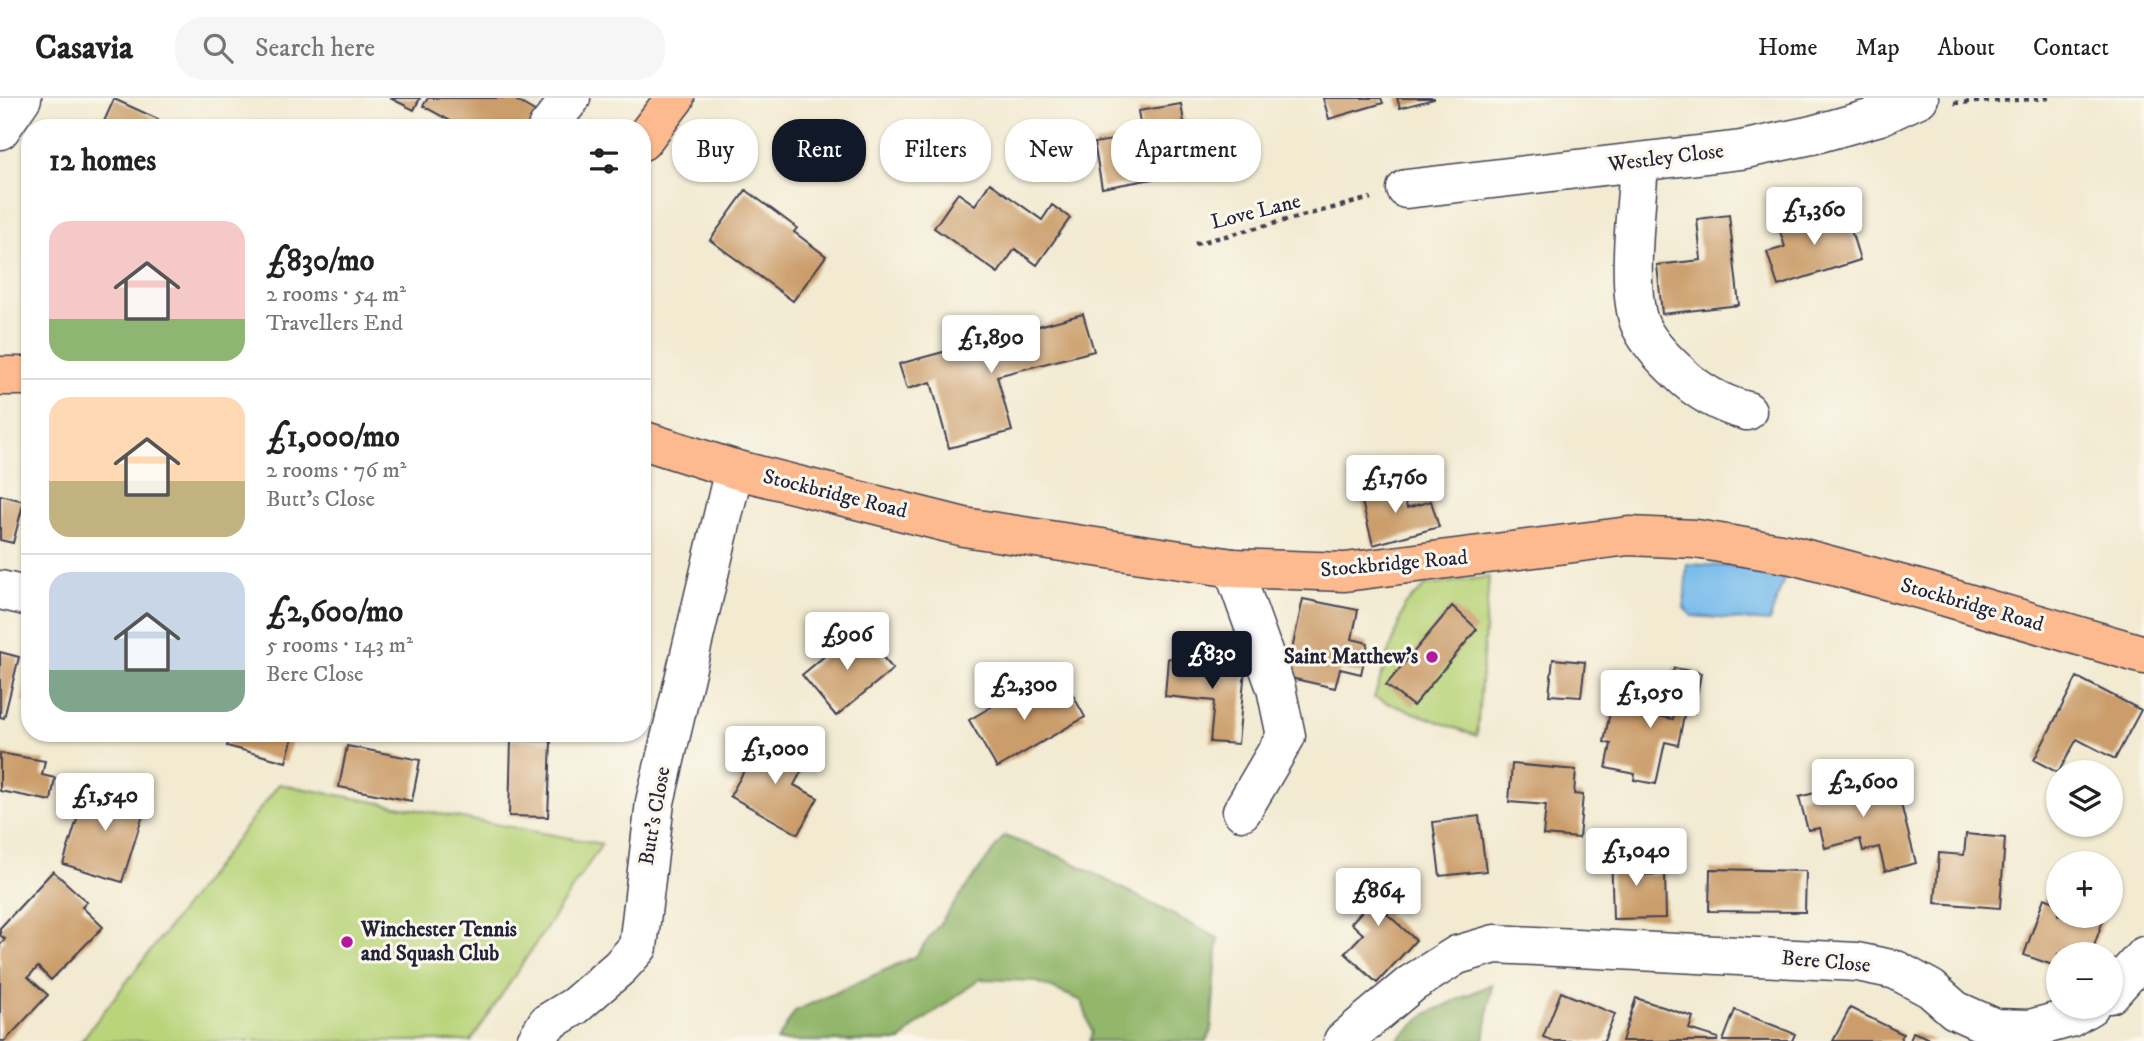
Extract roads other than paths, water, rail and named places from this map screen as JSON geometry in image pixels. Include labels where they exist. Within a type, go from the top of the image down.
[{"type":"main road","points":[[651,130],[676,98]]},
{"type":"main road","points":[[0,376],[21,376]]},
{"type":"main road","name":"Stockbridge Road","points":[[651,442],[734,468],[964,527],[1233,568],[1345,572],[1629,536],[1696,539],[1793,555],[2144,655]]},
{"type":"street","points":[[0,130],[22,98]]},
{"type":"street","points":[[554,119],[571,98]]},
{"type":"street","name":"Westley Close","points":[[1406,189],[1741,150],[1880,116],[1914,101]]},
{"type":"street","points":[[1639,162],[1634,281],[1640,325],[1656,349],[1695,388],[1726,406],[1747,411]]},
{"type":"street","name":"Butt's Close","points":[[536,1041],[547,1023],[575,1006],[620,967],[638,947],[655,802],[734,468]]},
{"type":"street","points":[[1233,568],[1276,688],[1286,736],[1242,811]]},
{"type":"street","points":[[0,590],[21,595]]},
{"type":"street","name":"Bere Close","points":[[1343,1041],[1410,984],[1457,955],[1494,944],[1541,944],[1857,962],[1896,970],[1931,989],[1955,1010],[1995,1028],[2030,1029],[2066,1019]]},
{"type":"street","points":[[2123,979],[2144,956]]},
{"type":"water","points":[[1687,564],[1759,568],[1785,576],[1769,622],[1692,616],[1684,608]]},
{"type":"place","name":"Saint Matthew's","points":[[1432,657]]},
{"type":"place","name":"Winchester Tennis and Squash Club","points":[[347,942]]}]
